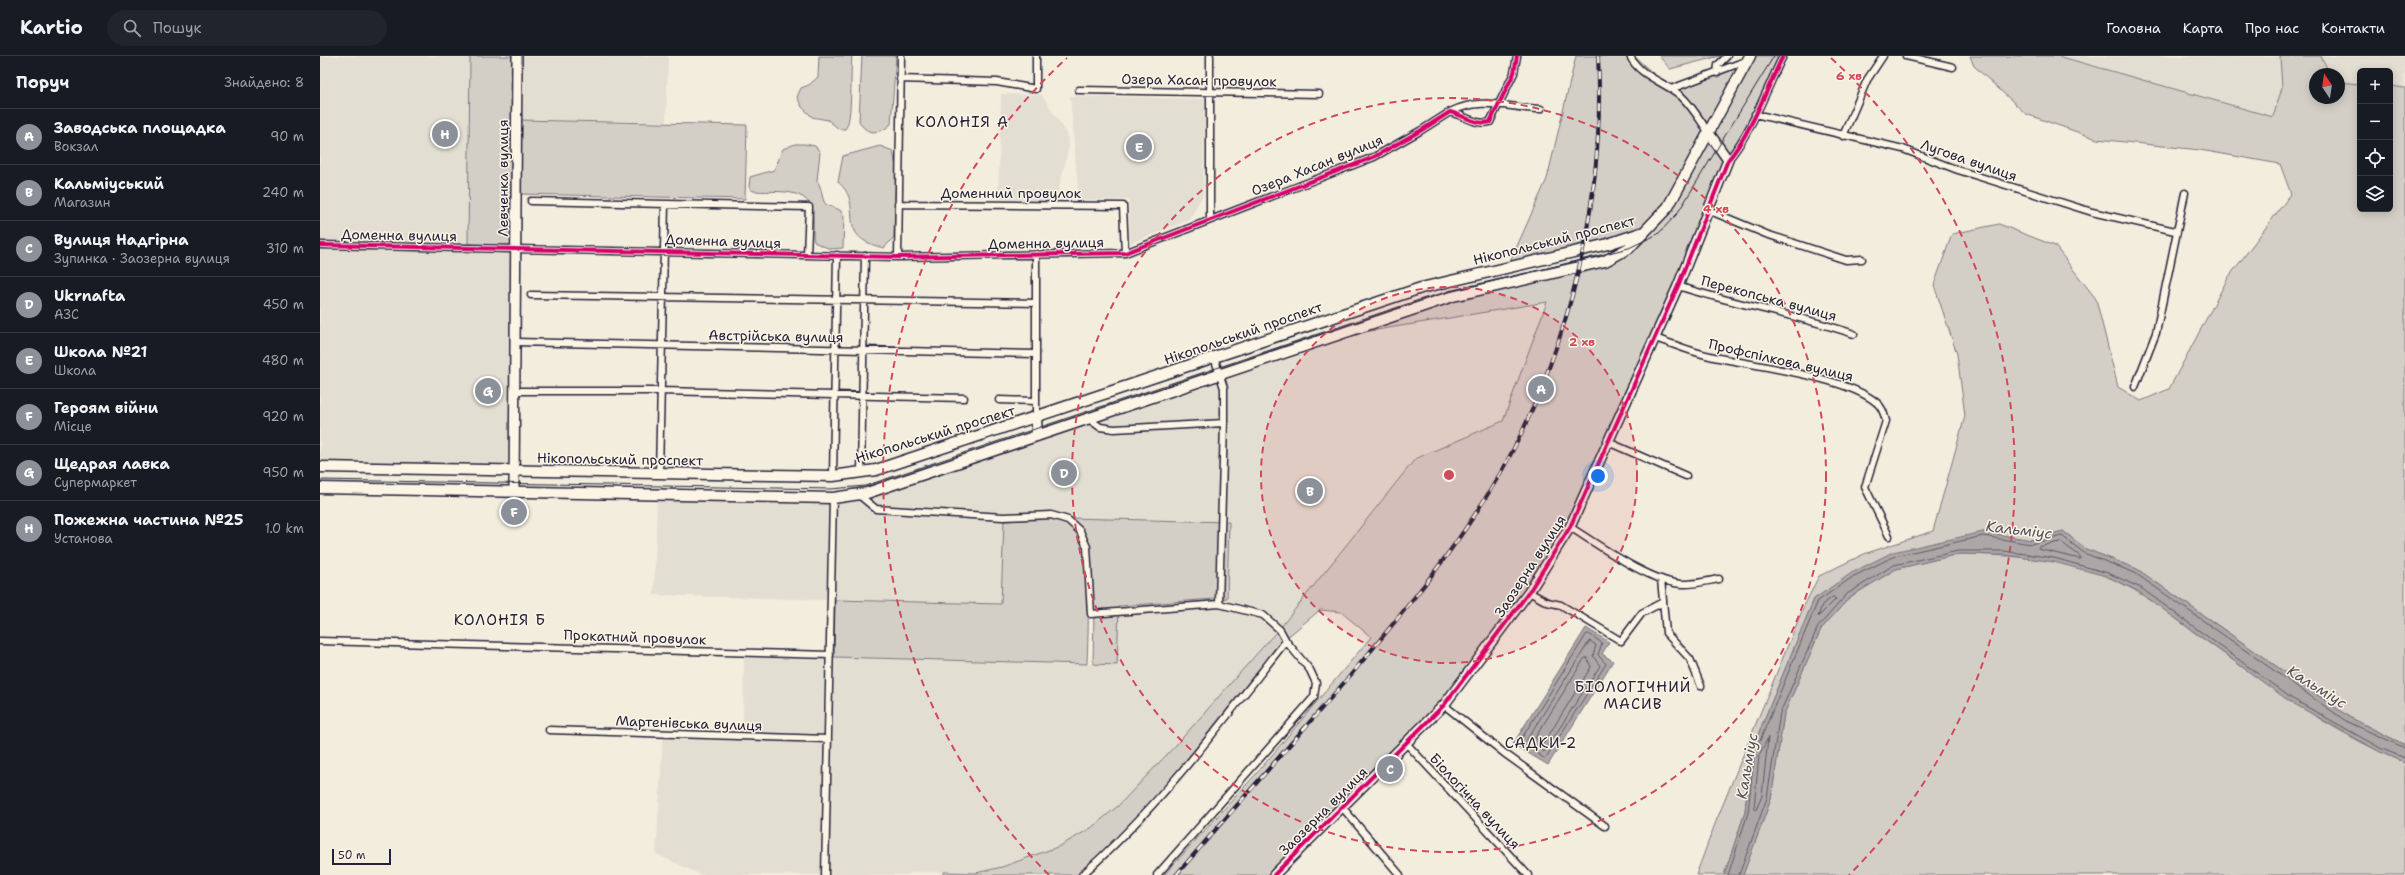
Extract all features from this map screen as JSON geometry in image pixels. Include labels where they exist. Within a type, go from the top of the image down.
[{"type":"main road","points":[[1646,231],[1660,218],[1676,196],[1749,58]]},
{"type":"main road","name":"Нікопольський проспект","points":[[320,467],[833,476],[861,473],[1036,417],[1421,288],[1608,244],[1646,231]]},
{"type":"main road","name":"Нікопольський проспект","points":[[320,488],[834,498],[859,495],[1453,296],[1605,261],[1629,248],[1646,231]]},
{"type":"main road","points":[[1036,417],[1037,436]]},
{"type":"street","name":"Левченка вулиця","points":[[514,492],[517,56]]},
{"type":"street","points":[[898,257],[901,56]]},
{"type":"street","points":[[900,79],[997,82],[1036,89],[1036,56]]},
{"type":"street","points":[[1210,56],[1210,220]]},
{"type":"street","points":[[1450,112],[1485,124],[1494,118],[1514,73],[1517,56]]},
{"type":"street","points":[[1630,56],[1640,70],[1671,89],[1691,107],[1728,160]]},
{"type":"street","points":[[1717,73],[1718,65],[1727,56]]},
{"type":"street","name":"Заозерна вулиця","points":[[1274,875],[1444,705],[1529,592],[1570,527],[1678,286],[1728,160],[1734,153],[1755,114],[1783,56]]},
{"type":"street","points":[[1843,136],[1867,80],[1882,56]]},
{"type":"street","points":[[1906,56],[1953,67]]},
{"type":"street","points":[[1671,89],[1717,73],[1749,58]]},
{"type":"street","name":"Озера Хасан провулок","points":[[1079,90],[1319,94]]},
{"type":"street","name":"Озера Хасан вулиця","points":[[1125,253],[1374,157],[1420,132],[1450,112],[1469,104],[1499,104],[1541,108]]},
{"type":"street","name":"Лугова вулиця","points":[[1755,114],[1903,149],[1958,170],[2092,212],[2175,231]]},
{"type":"street","points":[[2135,387],[2156,333],[2175,231],[2184,192]]},
{"type":"street","points":[[531,201],[809,207],[808,254]]},
{"type":"street","points":[[658,473],[665,204]]},
{"type":"street","name":"Доменний провулок","points":[[898,204],[1124,206],[1125,253]]},
{"type":"street","points":[[1708,210],[1766,234],[1846,260],[1862,258]]},
{"type":"street","name":"Доменна вулиця","points":[[320,245],[664,250],[898,257],[1125,253]]},
{"type":"street","points":[[1036,254],[1036,417]]},
{"type":"street","points":[[833,476],[837,255]]},
{"type":"street","points":[[861,473],[865,256]]},
{"type":"street","name":"Перекопська вулиця","points":[[1678,286],[1718,299],[1817,321],[1854,334]]},
{"type":"street","points":[[531,295],[1036,303]]},
{"type":"street","name":"Профспілкова вулиця","points":[[1655,338],[1708,356],[1824,380],[1856,390],[1877,403],[1884,411],[1886,421],[1865,487],[1889,536]]},
{"type":"street","name":"Австрійська вулиця","points":[[515,342],[1036,354]]},
{"type":"street","points":[[1214,357],[1225,395],[1219,604]]},
{"type":"street","points":[[515,391],[661,391],[964,398]]},
{"type":"street","points":[[999,400],[1036,401]]},
{"type":"street","points":[[1089,419],[1100,427],[1114,429],[1224,423]]},
{"type":"street","points":[[1608,442],[1686,476]]},
{"type":"street","points":[[859,495],[876,509],[1003,517],[1051,515],[1068,520],[1080,531],[1087,547],[1091,614],[1219,604],[1263,614],[1280,630],[1286,641],[1310,670],[1316,683],[1314,697],[1157,875]]},
{"type":"street","points":[[825,875],[834,498]]},
{"type":"street","points":[[1570,527],[1618,557],[1661,579],[1684,584],[1719,579]]},
{"type":"street","points":[[1661,579],[1666,633],[1690,659],[1701,686]]},
{"type":"street","points":[[1529,592],[1547,602],[1561,605],[1621,641],[1642,613],[1664,602]]},
{"type":"street","name":"Прокатний провулок","points":[[320,641],[830,655]]},
{"type":"street","points":[[1082,875],[1110,850],[1152,806],[1211,736],[1286,641]]},
{"type":"street","points":[[1444,705],[1504,753],[1605,826]]},
{"type":"street","name":"Мартенівська вулиця","points":[[549,730],[828,739]]},
{"type":"street","name":"Біологічна вулиця","points":[[1406,743],[1528,875]]},
{"type":"street","points":[[1342,807],[1400,875]]},
{"type":"shaded area","points":[[320,56],[470,56],[468,244],[320,242]]},
{"type":"shaded area","points":[[470,56],[515,56],[513,245],[468,244]]},
{"type":"shaded area","points":[[520,56],[668,56],[666,122],[519,120]]},
{"type":"shaded area","points":[[819,56],[852,56],[850,107],[848,124],[845,129],[839,129],[828,120],[812,117],[802,107],[797,97],[801,88],[809,85],[818,77]]},
{"type":"shaded area","points":[[862,56],[896,56],[891,124],[883,130],[874,132],[866,129],[859,121]]},
{"type":"shaded area","points":[[1576,56],[1634,56],[1672,92],[1705,132],[1672,191],[1656,214],[1640,229],[1622,237],[1509,264],[1547,179]]},
{"type":"shaded area","points":[[1659,56],[1720,56],[1670,69]]},
{"type":"shaded area","points":[[1746,56],[1708,125],[1694,105],[1675,84],[1734,65]]},
{"type":"shaded area","points":[[1754,56],[1783,56],[1734,153],[1570,527],[1444,705],[1274,875],[1164,875],[1257,773],[1371,637],[1341,612],[1320,610],[1285,639],[1151,804],[1108,849],[1079,875],[944,875],[944,872],[976,873],[1002,867],[1060,846],[1091,828],[1118,806],[1176,745],[1284,623],[1415,459],[1503,421],[1547,302],[1352,334],[1455,300],[1605,264],[1650,228]]},
{"type":"shaded area","points":[[1970,56],[2058,56],[2273,117],[2282,88],[2280,56],[2321,56],[2327,68],[2309,68],[2309,104],[2345,104],[2345,83],[2357,84],[2357,212],[2393,212],[2393,86],[2405,88],[2405,745],[2349,717],[2137,569],[2086,549],[2063,531],[2031,540],[1983,532],[1814,599],[1750,754],[1745,812],[1724,875],[1696,875],[1715,824],[1804,606],[1819,576],[1864,554],[1933,531],[1965,416],[1957,354],[1934,285],[1952,234],[1999,224],[2055,246],[2096,299],[2118,387],[2141,401],[2169,389],[2228,278],[2291,194],[2280,164],[2200,150],[2097,139],[2026,114],[1974,66]]},
{"type":"shaded area","points":[[2058,56],[2280,56],[2282,88],[2273,117]]},
{"type":"shaded area","points":[[2321,56],[2405,56],[2405,88],[2393,86],[2393,68],[2357,68],[2357,84],[2345,83],[2345,68],[2327,68]]},
{"type":"shaded area","points":[[1001,94],[1042,95],[1068,135],[1069,147],[1056,200],[998,199]]},
{"type":"shaded area","points":[[1070,96],[1205,99],[1203,195],[1189,220],[1130,243],[1129,200],[1079,200]]},
{"type":"shaded area","points":[[519,120],[747,125],[745,199],[519,194]]},
{"type":"shaded area","points":[[795,144],[815,146],[820,152],[817,181],[825,203],[840,210],[844,217],[843,248],[830,249],[814,242],[811,207],[806,200],[799,195],[781,192],[753,191],[749,187],[750,177],[774,170],[783,149]]},
{"type":"shaded area","points":[[880,146],[893,151],[896,167],[894,237],[884,248],[868,243],[859,236],[854,228],[850,201],[846,191],[838,182],[843,156]]},
{"type":"shaded area","points":[[320,248],[513,251],[512,466],[320,463]]},
{"type":"shaded area","points":[[1548,302],[1503,421],[1414,459],[1284,623],[1176,745],[1118,806],[1091,828],[1060,846],[1002,867],[976,873],[913,872],[907,875],[829,875],[834,657],[1117,665],[1119,606],[1227,598],[1229,522],[1069,518],[1052,512],[1003,514],[878,506],[867,497],[1352,334]]},
{"type":"shaded area","points":[[657,498],[829,501],[826,600],[654,595]]},
{"type":"shaded area","points":[[857,499],[874,512],[1004,521],[1002,604],[835,600],[838,501]]},
{"type":"shaded area","points":[[1052,518],[1073,528],[1078,534],[1082,545],[1085,560],[1088,597],[1087,664],[834,657],[835,600],[1001,604],[1004,521]]},
{"type":"shaded area","points":[[1069,518],[1229,522],[1227,598],[1119,606],[1117,665],[1093,664],[1094,613],[1090,546]]},
{"type":"shaded area","points":[[1959,554],[1996,555],[2053,562],[2090,571],[2122,583],[2148,598],[2256,677],[2304,709],[2353,738],[2405,763],[2405,875],[1743,875],[1771,799],[1784,714],[1821,629],[1850,597],[1896,569]]},
{"type":"shaded area","points":[[744,657],[825,659],[823,734],[743,732]]},
{"type":"shaded area","points":[[663,738],[823,743],[820,875],[701,875],[656,854]]},
{"type":"water","points":[[2063,531],[2086,549],[2137,569],[2349,717],[2405,745],[2405,763],[2380,752],[2289,701],[2138,591],[2106,576],[2054,562],[2004,555],[1959,554],[1896,569],[1850,597],[1821,629],[1784,714],[1771,799],[1743,875],[1724,875],[1745,812],[1750,754],[1814,599],[1853,572],[1893,552],[1983,532],[2031,540]]},
{"type":"water","points":[[1586,628],[1609,642],[1602,654],[1613,661],[1548,765],[1513,744]]},
{"type":"tram line","points":[[320,480],[831,489],[865,486],[1425,298],[1629,248],[1658,234],[1677,214],[1774,56]]},
{"type":"railway","points":[[1176,875],[1349,677],[1421,590],[1486,498],[1505,465],[1522,432],[1541,388],[1558,342],[1572,296],[1583,248],[1592,201],[1597,153],[1599,104],[1598,56]]},
{"type":"cycle path","points":[[320,245],[898,257],[1125,253],[1374,157],[1450,112],[1480,123],[1490,122],[1514,73],[1517,56]]},
{"type":"cycle path","points":[[1274,875],[1444,705],[1529,592],[1570,527],[1678,286],[1728,160],[1736,150],[1751,124],[1783,56]]},
{"type":"place","name":"Пожежна частина №25","points":[[445,134]]},
{"type":"place","name":"Школа №21","points":[[1139,147]]},
{"type":"place","name":"Заводська площадка","points":[[1541,389]]},
{"type":"place","name":"Щедрая лавка","points":[[488,391]]},
{"type":"place","name":"Ukrnafta","points":[[1064,473]]},
{"type":"place","name":"Кальміуський","points":[[1310,491]]},
{"type":"place","name":"Героям війни","points":[[514,512]]},
{"type":"place","name":"Вулиця Надгірна","points":[[1390,769]]},
{"type":"district","name":"КОЛОНІЯ А","points":[[962,122]]},
{"type":"district","name":"КОЛОНІЯ Б","points":[[500,620]]},
{"type":"district","name":"БІОЛОГІЧНИЙ МАСИВ","points":[[1633,696]]},
{"type":"district","name":"САДКИ-2","points":[[1541,743]]},
{"type":"water label","name":"Кальміус","points":[[2019,530]]},
{"type":"water label","name":"Кальміус","points":[[2317,687]]},
{"type":"water label","name":"Кальміус","points":[[1747,766]]}]
